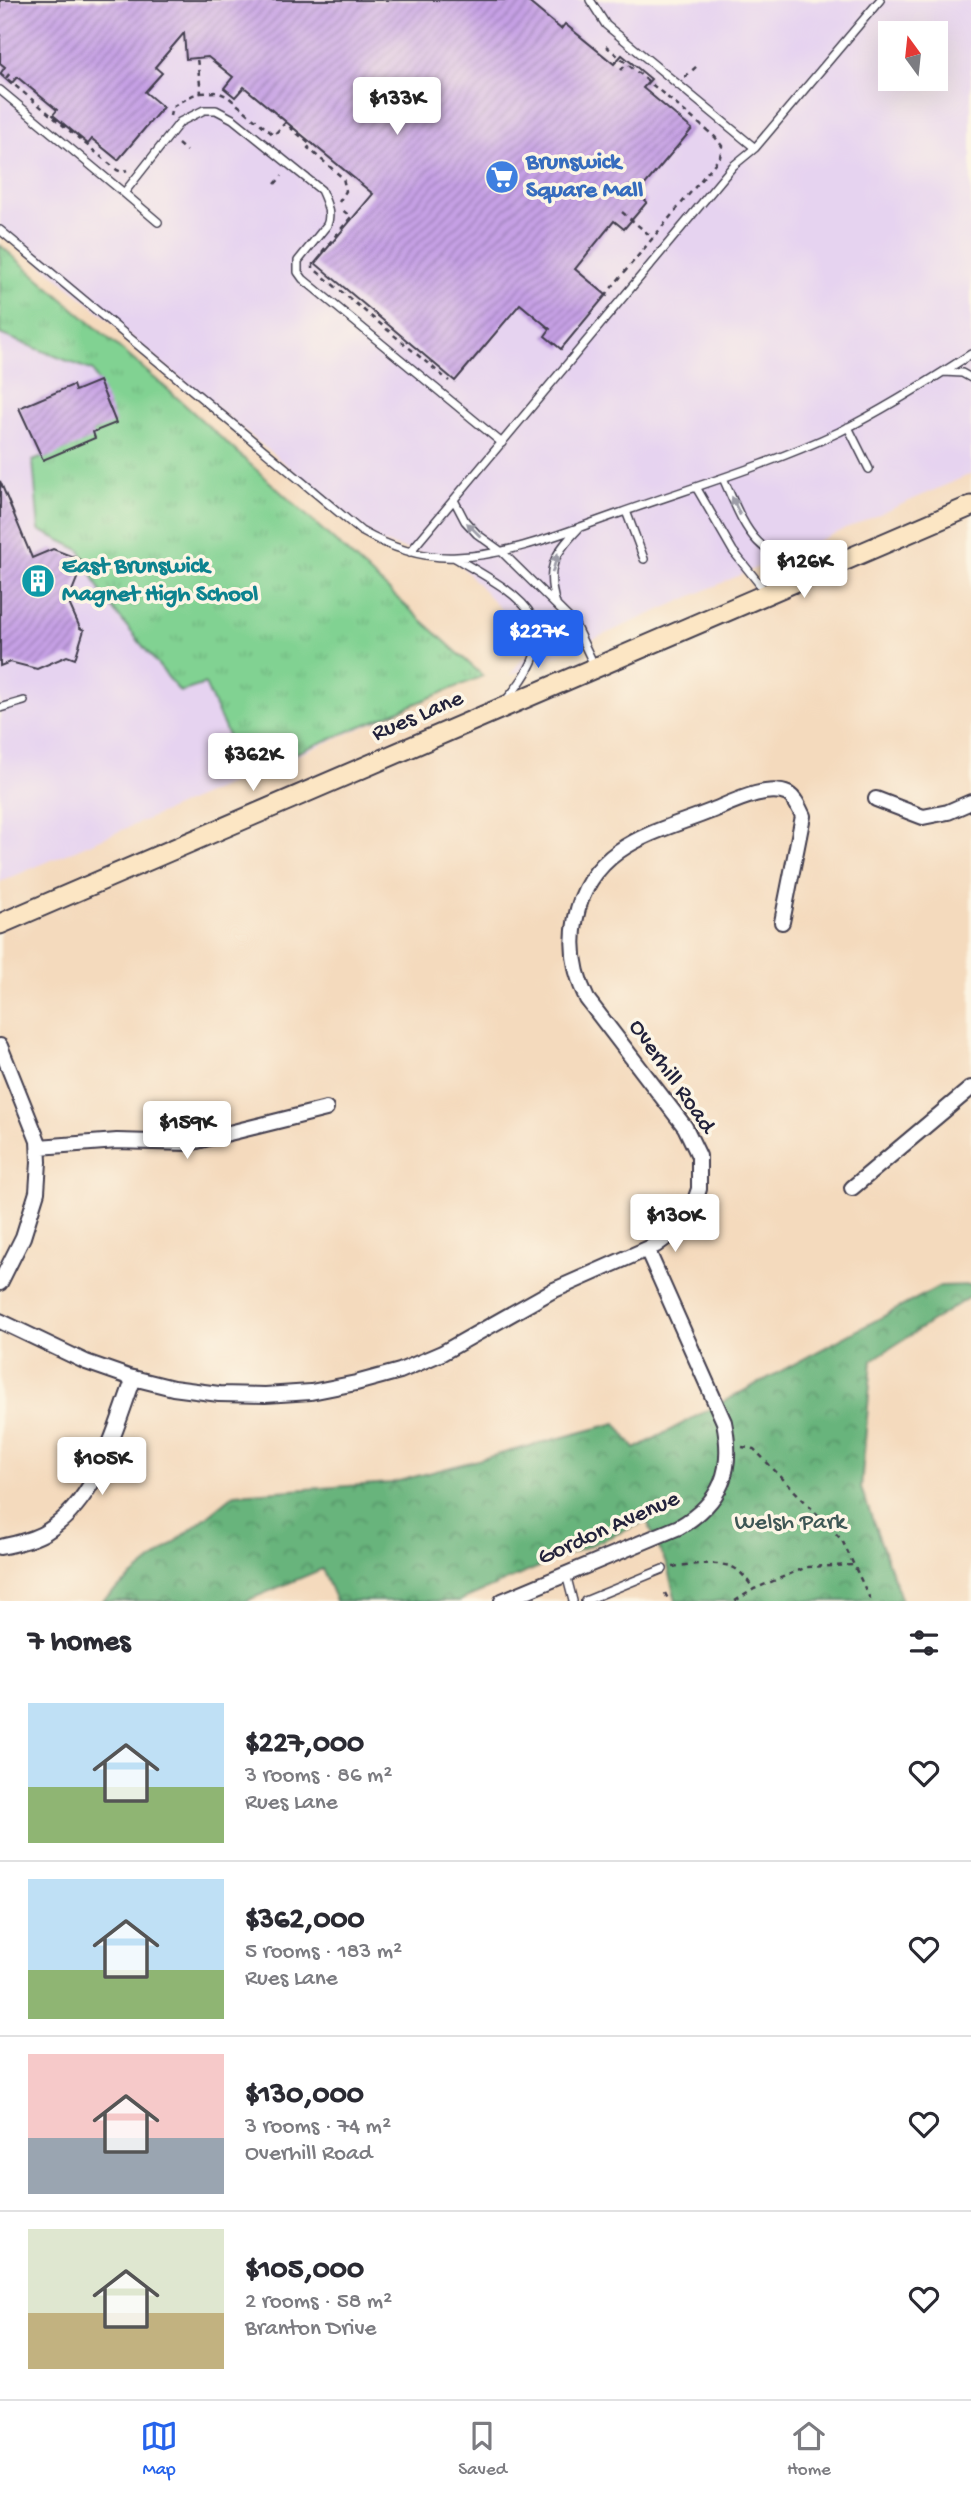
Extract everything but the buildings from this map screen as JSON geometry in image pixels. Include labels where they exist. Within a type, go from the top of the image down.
[{"type":"main road","name":"Rues Lane","points":[[0,924],[971,506]]},
{"type":"street","name":"Overhill Road","points":[[0,1321],[86,1362],[173,1388],[265,1395],[311,1392],[400,1371],[442,1353],[552,1291],[647,1249],[670,1237],[682,1226],[691,1212],[699,1189],[699,1156],[685,1127],[581,989],[572,954],[578,907],[588,885],[602,866],[620,850],[641,839],[750,796],[771,791],[787,794],[796,801],[803,816],[782,922]]},
{"type":"street","points":[[876,799],[923,817],[948,812],[971,802]]},
{"type":"street","points":[[0,1046],[38,1141],[37,1192],[23,1237],[0,1283]]},
{"type":"street","points":[[852,1188],[971,1088]]},
{"type":"street","points":[[38,1147],[117,1141],[189,1143],[326,1108]]},
{"type":"street","name":"Gordon Avenue","points":[[502,1601],[679,1527],[707,1507],[725,1476],[729,1444],[724,1422],[647,1249]]},
{"type":"street","points":[[0,1547],[46,1532],[68,1515],[99,1471],[134,1378]]},
{"type":"lane","points":[[590,0],[606,25],[755,148]]},
{"type":"lane","points":[[410,552],[733,166],[755,148],[880,0]]},
{"type":"lane","points":[[0,90],[159,222]]},
{"type":"lane","points":[[124,193],[180,122],[204,110],[216,110],[233,119],[321,190],[330,219],[298,261],[298,272],[303,279],[502,443]]},
{"type":"lane","points":[[0,230],[361,531],[380,542],[410,552],[454,558],[502,552],[723,478],[848,427],[898,401],[971,354]]},
{"type":"lane","points":[[943,372],[962,373],[971,378]]},
{"type":"lane","points":[[848,427],[869,469]]},
{"type":"lane","points":[[723,478],[746,529],[766,551],[800,565],[826,569]]},
{"type":"lane","points":[[696,487],[733,551],[767,594]]},
{"type":"lane","points":[[454,500],[465,521],[477,534],[502,552],[574,623],[595,668]]},
{"type":"lane","points":[[625,511],[644,559]]},
{"type":"lane","points":[[557,608],[551,587],[552,565],[559,548],[580,526]]},
{"type":"lane","points":[[454,558],[507,589],[523,604],[535,622],[538,644],[532,663],[522,682],[498,710]]},
{"type":"lane","points":[[0,708],[24,701]]},
{"type":"lane","points":[[585,1601],[663,1569]]},
{"type":"lane","points":[[566,1574],[573,1601]]},
{"type":"path","points":[[600,306],[720,157],[722,146],[715,136],[606,46]]},
{"type":"path","points":[[197,58],[201,93]]},
{"type":"path","points":[[621,70],[627,63]]},
{"type":"path","points":[[684,78],[698,65]]},
{"type":"path","points":[[6,78],[11,72]]},
{"type":"path","points":[[0,73],[117,170],[127,170],[134,161]]},
{"type":"path","points":[[169,119],[172,107],[186,98],[217,92],[227,96],[274,135],[285,122],[311,145],[308,148],[343,178],[346,191],[338,205],[351,217],[312,266],[449,381]]},
{"type":"path","points":[[176,142],[186,151]]},
{"type":"path","points":[[275,184],[282,176]]},
{"type":"path","points":[[621,212],[653,238]]},
{"type":"path","points":[[729,1444],[754,1449],[842,1540],[871,1601]]},
{"type":"path","points":[[663,1569],[689,1564],[729,1566],[743,1574],[754,1589]]},
{"type":"path","points":[[735,1601],[754,1589],[807,1567],[855,1565]]},
{"type":"path","points":[[666,1593],[669,1601]]},
{"type":"shaded area","points":[[0,0],[971,0],[971,474],[509,676],[526,654],[519,629],[454,558],[432,556],[380,542],[0,230]]},
{"type":"shaded area","points":[[0,260],[483,676],[0,882]]},
{"type":"green space","points":[[0,245],[173,394],[483,676],[245,774],[205,684],[180,692],[103,597],[80,550],[39,530],[33,461],[93,437],[92,432],[113,422],[93,371],[0,334]]},
{"type":"green space","name":"Welsh Park","points":[[971,1285],[971,1296],[872,1360],[861,1488],[902,1601],[676,1601],[667,1566],[647,1521],[459,1601],[336,1601],[322,1569],[246,1601],[102,1601],[235,1494],[391,1483],[616,1423],[635,1449],[940,1286]]},
{"type":"place","name":"Brunswick Square Mall","points":[[502,177]]},
{"type":"place","name":"East Brunswick Magnet High School","points":[[38,581]]}]
